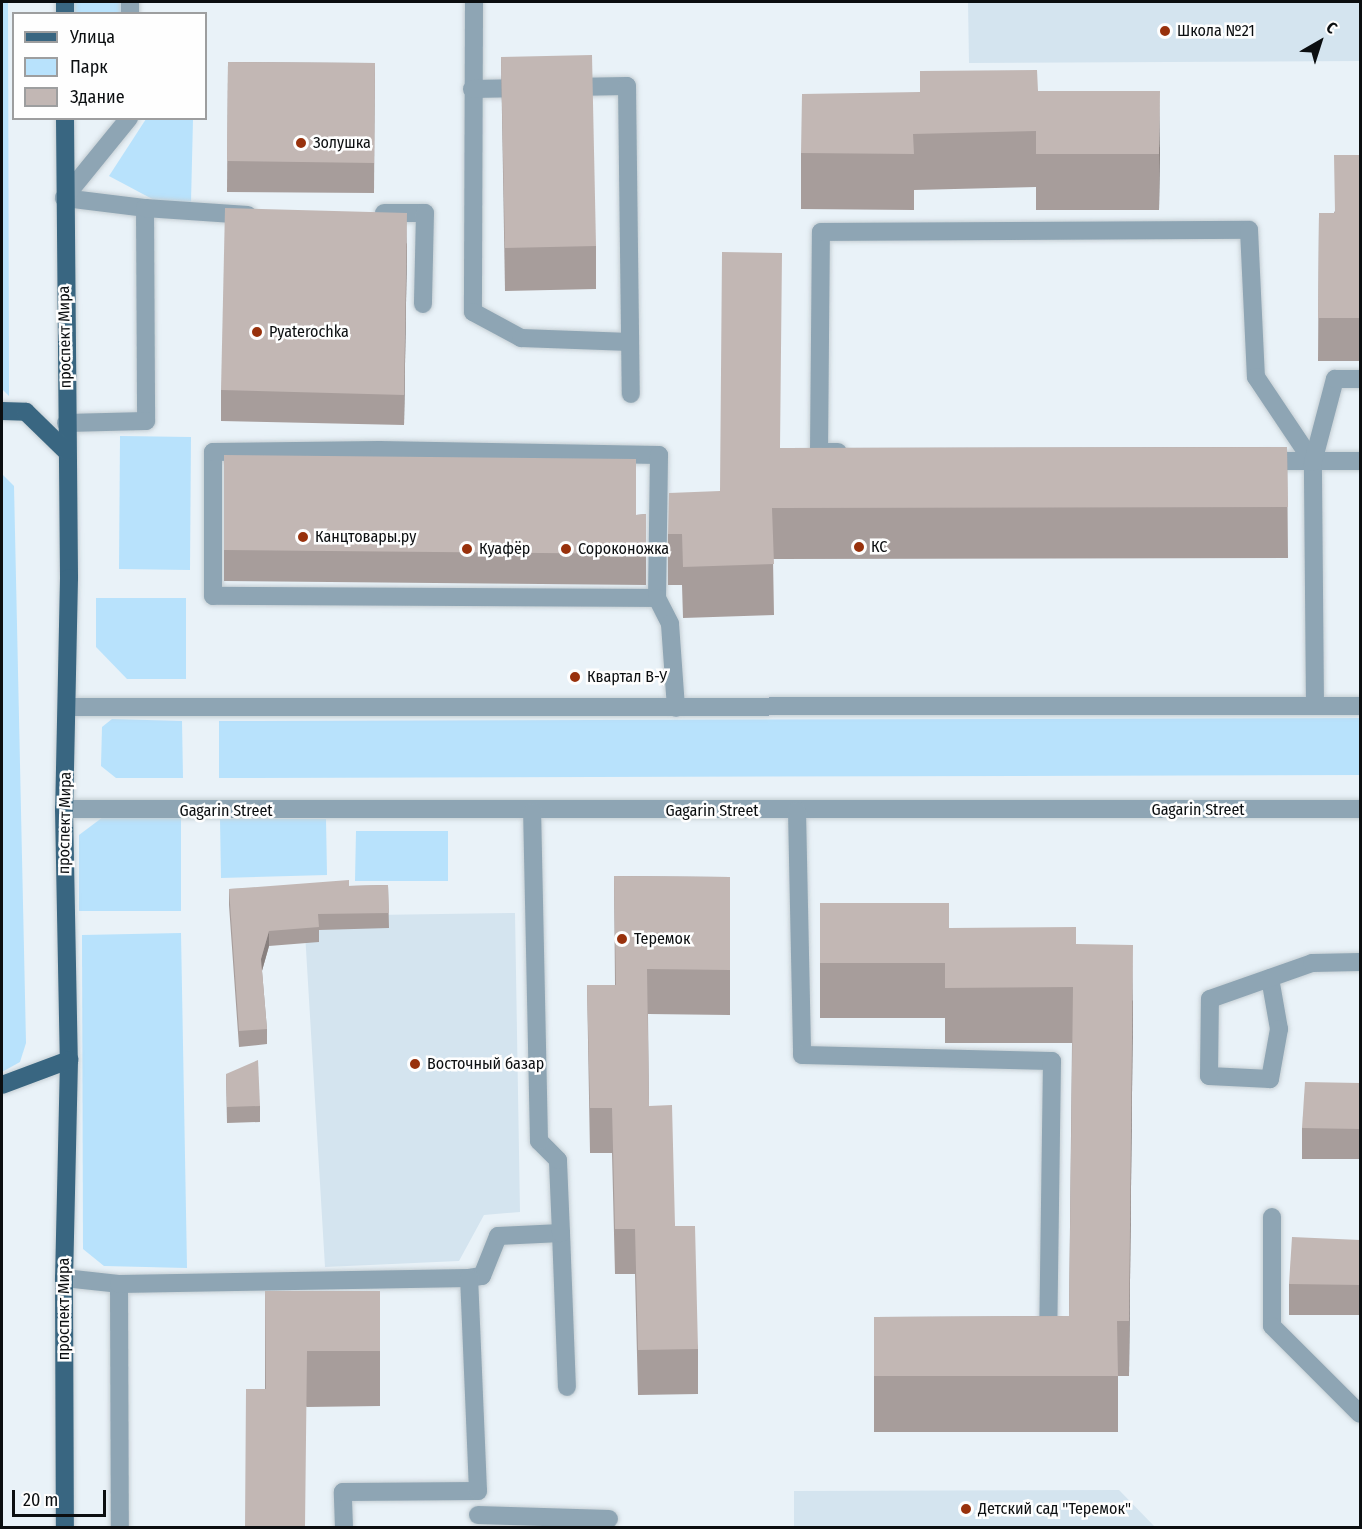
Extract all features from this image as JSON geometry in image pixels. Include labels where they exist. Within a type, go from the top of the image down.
[{"type":"main road","name":"проспект Мира","points":[[65,120],[67,707],[64,809],[69,1060],[64,1278],[65,1527]]},
{"type":"main road","points":[[2,411],[26,412],[66,451]]},
{"type":"main road","points":[[2,1085],[69,1060]]},
{"type":"street","points":[[474,2],[473,312],[521,338],[630,342]]},
{"type":"street","points":[[472,89],[627,86],[631,394]]},
{"type":"street","points":[[64,198],[127,120]]},
{"type":"street","points":[[64,198],[145,208],[267,215]]},
{"type":"street","points":[[66,423],[146,421],[145,208]]},
{"type":"street","points":[[369,214],[425,213],[423,304]]},
{"type":"street","points":[[854,452],[819,452],[821,232],[1249,230],[1256,378],[1313,462]]},
{"type":"street","points":[[1315,705],[1313,462],[1335,379],[1360,379]]},
{"type":"street","points":[[657,598],[213,596],[213,452],[379,450],[659,455],[657,598],[670,624],[676,708]]},
{"type":"street","points":[[1242,460],[1360,461]]},
{"type":"street","points":[[67,707],[1360,706]]},
{"type":"street","name":"Gagarin Street","points":[[64,809],[532,812],[1360,809]]},
{"type":"street","points":[[797,811],[802,1055],[1052,1061],[1048,1334],[1024,1335]]},
{"type":"street","points":[[532,812],[539,1141],[558,1160],[567,1387]]},
{"type":"street","points":[[1270,978],[1279,1029],[1270,1079],[1209,1076],[1210,999],[1312,963],[1360,962]]},
{"type":"street","points":[[1272,1217],[1272,1326],[1360,1413]]},
{"type":"street","points":[[64,1278],[119,1284],[468,1278],[482,1276],[498,1236],[561,1233]]},
{"type":"street","points":[[468,1278],[478,1521],[609,1519]]},
{"type":"street","points":[[119,1284],[120,1527]]},
{"type":"street","points":[[344,1527],[343,1492],[478,1491]]},
{"type":"shaded area","name":"Школа №21","points":[[968,2],[1360,2],[1360,61],[969,63]]},
{"type":"shaded area","name":"Восточный базар","points":[[515,913],[520,1212],[484,1215],[459,1261],[325,1267],[304,916]]},
{"type":"shaded area","name":"Детский сад \"Теремок\"","points":[[1119,1490],[1155,1527],[794,1527],[794,1491]]},
{"type":"green space","points":[[2,2],[8,2],[9,396],[2,389]]},
{"type":"green space","points":[[72,2],[127,2],[127,12],[71,12]]},
{"type":"green space","points":[[145,120],[193,120],[191,202],[156,201],[109,176]]},
{"type":"green space","points":[[120,436],[191,437],[190,570],[119,569]]},
{"type":"green space","points":[[2,474],[14,486],[26,1043],[20,1062],[2,1072]]},
{"type":"green space","points":[[96,598],[186,598],[186,679],[127,679],[96,647]]},
{"type":"green space","points":[[1360,718],[1360,775],[219,778],[219,721]]},
{"type":"green space","points":[[112,719],[182,721],[183,778],[116,778],[101,766],[102,727]]},
{"type":"green space","points":[[103,817],[181,818],[181,911],[79,911],[79,835]]},
{"type":"green space","points":[[220,819],[326,819],[327,875],[221,878]]},
{"type":"green space","points":[[356,831],[448,831],[448,881],[355,881]]},
{"type":"green space","points":[[181,933],[187,1268],[104,1266],[83,1249],[82,935]]},
{"type":"building","points":[[592,55],[596,246],[505,248],[501,57]]},
{"type":"building","name":"Золушка","points":[[228,62],[375,63],[374,163],[227,161]]},
{"type":"building","points":[[1037,70],[1038,91],[1160,91],[1159,154],[1036,154],[1036,131],[913,134],[914,154],[801,153],[802,94],[920,92],[920,71]]},
{"type":"building","points":[[1334,155],[1360,155],[1360,318],[1318,318],[1319,213],[1335,213]]},
{"type":"building","points":[[225,208],[407,213],[404,395],[221,390]]},
{"type":"building","points":[[722,252],[782,253],[780,448],[1287,447],[1288,507],[772,508],[774,564],[683,567],[682,534],[668,534],[669,493],[720,491]]},
{"type":"building","points":[[224,455],[636,459],[636,515],[646,514],[646,554],[224,550]]},
{"type":"building","points":[[614,876],[730,877],[730,970],[647,969],[649,1106],[672,1105],[675,1226],[695,1226],[698,1349],[638,1350],[635,1229],[615,1229],[612,1108],[590,1108],[587,985],[616,985]]},
{"type":"building","points":[[349,880],[349,886],[388,885],[389,913],[318,914],[319,927],[269,931],[261,959],[267,1029],[239,1031],[229,889]]},
{"type":"building","points":[[820,903],[949,903],[949,928],[1076,927],[1076,944],[1133,945],[1129,1321],[1117,1321],[1118,1376],[874,1376],[874,1317],[1069,1316],[1073,987],[945,988],[945,963],[820,963]]},
{"type":"building","points":[[258,1060],[260,1106],[227,1107],[226,1074]]},
{"type":"building","points":[[1305,1082],[1360,1083],[1360,1129],[1302,1128]]},
{"type":"building","points":[[1292,1237],[1360,1240],[1360,1285],[1289,1284]]},
{"type":"building","points":[[265,1291],[380,1291],[380,1351],[307,1351],[305,1527],[245,1527],[246,1389],[266,1389]]},
{"type":"place","name":"Школа №21","points":[[1165,31]]},
{"type":"place","name":"Золушка","points":[[301,143]]},
{"type":"place","name":"Pyaterochka","points":[[257,332]]},
{"type":"place","name":"Канцтовары.ру","points":[[303,537]]},
{"type":"place","name":"КС","points":[[859,547]]},
{"type":"place","name":"Куафёр","points":[[467,549]]},
{"type":"place","name":"Сороконожка","points":[[566,549]]},
{"type":"place","name":"Квартал В-У","points":[[575,677]]},
{"type":"place","name":"Теремок","points":[[622,939]]},
{"type":"place","name":"Восточный базар","points":[[415,1064]]},
{"type":"place","name":"Детский сад \"Теремок\"","points":[[966,1509]]}]
